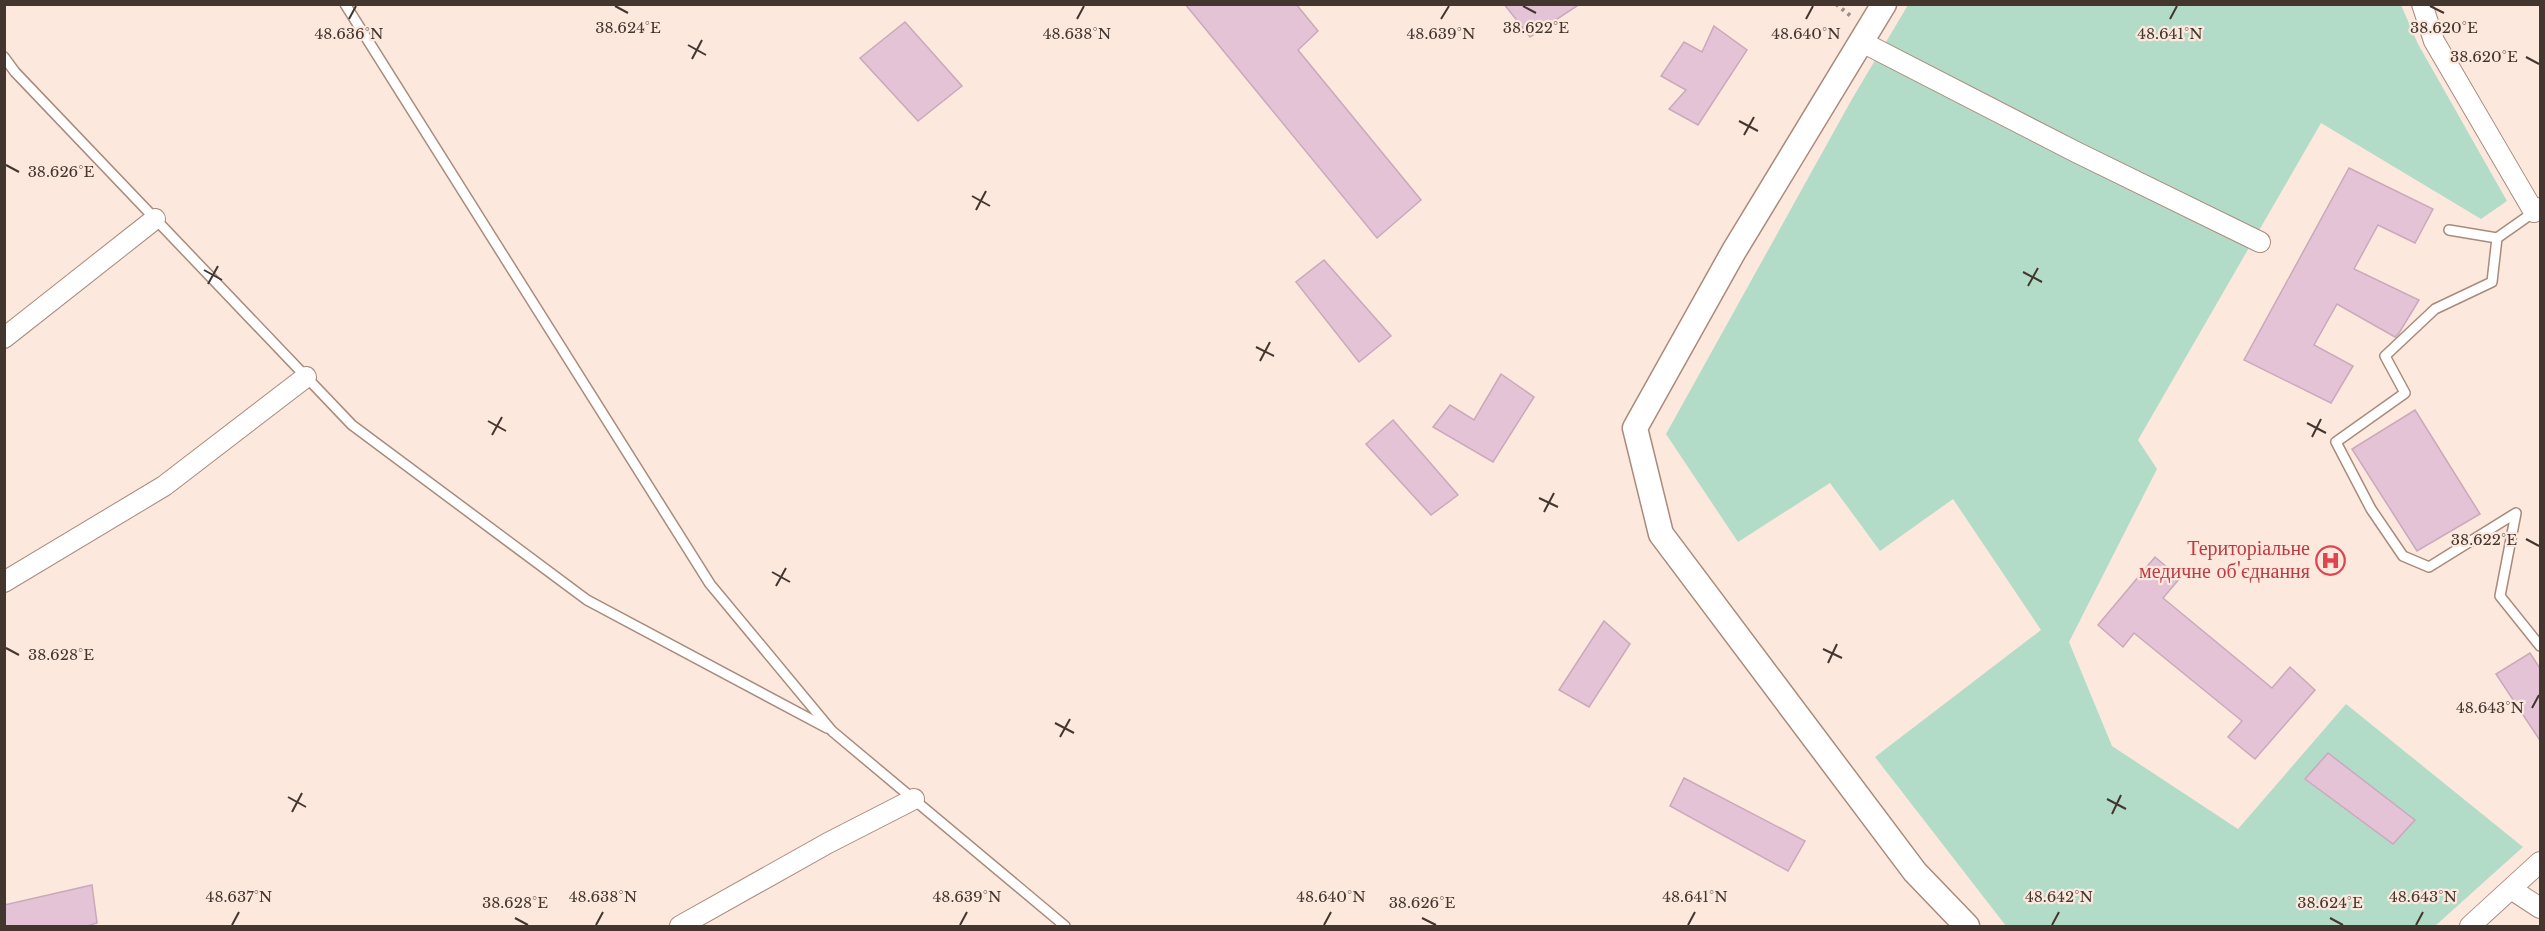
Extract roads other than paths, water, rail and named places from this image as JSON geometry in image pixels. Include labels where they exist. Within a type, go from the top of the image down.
[{"type":"street","points":[[1884,4],[1734,251],[1635,428],[1660,534],[1915,872],[1967,927]]},
{"type":"street","points":[[2422,4],[2434,41],[2538,214]]},
{"type":"street","points":[[1862,42],[2076,152],[2260,242]]},
{"type":"street","points":[[4,338],[155,219]]},
{"type":"street","points":[[4,582],[164,486],[306,377]]},
{"type":"street","points":[[680,927],[828,843],[914,799]]},
{"type":"street","points":[[2470,927],[2541,862]]},
{"type":"street","points":[[2511,889],[2541,908]]},
{"type":"lane","points":[[345,4],[710,584],[832,731],[1065,927]]},
{"type":"lane","points":[[4,57],[15,72],[352,425],[587,600],[832,731]]},
{"type":"lane","points":[[2449,230],[2497,238],[2538,214]]},
{"type":"lane","points":[[2497,238],[2492,282],[2435,309],[2385,356],[2405,393],[2336,442],[2371,509],[2403,556],[2429,567],[2516,513],[2500,596],[2541,646]]},
{"type":"place","name":"Територіальне медичне об'єднання","points":[[2331,560]]}]
